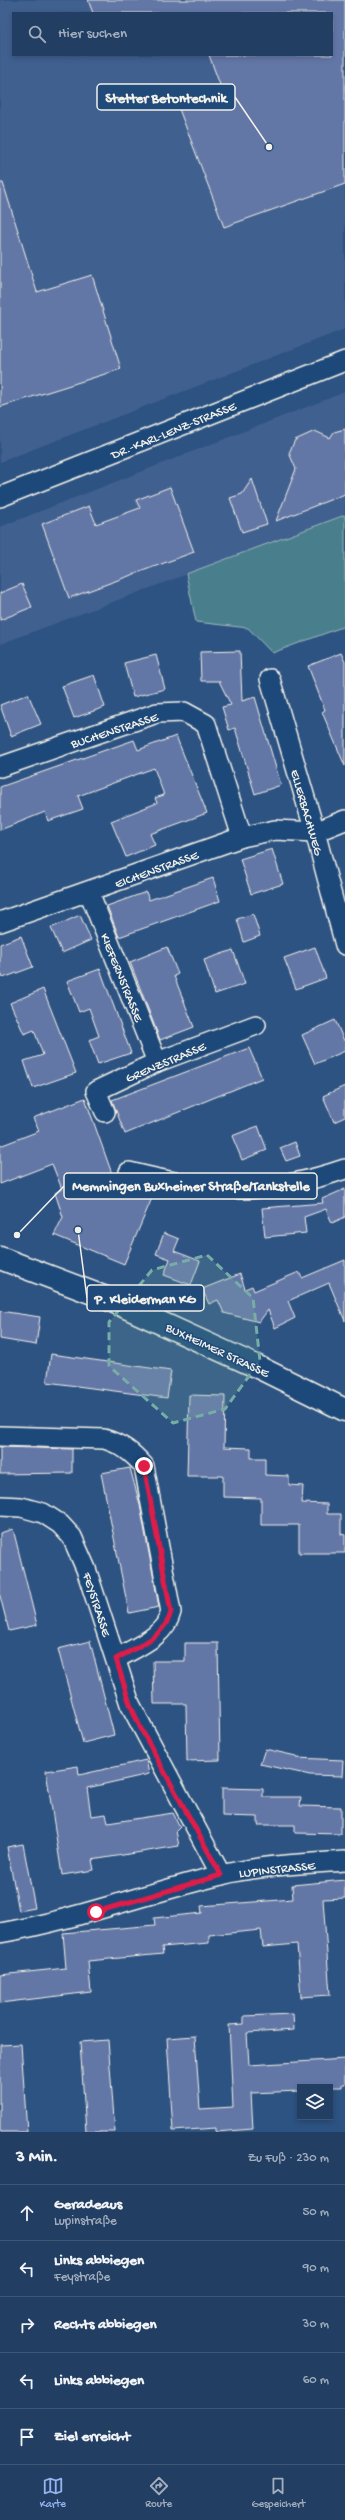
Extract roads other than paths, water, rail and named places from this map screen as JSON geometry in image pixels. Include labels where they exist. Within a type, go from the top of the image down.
[{"type":"main road","name":"BUXHEIMER STRASSE","points":[[0,1258],[106,1298],[260,1368],[345,1410]]},
{"type":"street","name":"DR.-KARL-LENZ-STRASSE","points":[[0,497],[345,361]]},
{"type":"street","name":"ELLERBACHWEG","points":[[270,679],[315,832],[345,944]]},
{"type":"street","name":"BUCHENSTRASSE","points":[[0,767],[157,713],[184,712],[206,724],[242,837]]},
{"type":"street","points":[[315,832],[345,820]]},
{"type":"street","name":"EICHENSTRASSE","points":[[0,922],[242,837],[275,830],[315,832]]},
{"type":"street","name":"KIEFERNSTRASSE","points":[[89,892],[157,1062]]},
{"type":"street","name":"GRENZSTRASSE","points":[[105,1112],[96,1091],[157,1062],[256,1025]]},
{"type":"street","points":[[129,1172],[209,1189],[254,1189],[309,1181],[345,1169]]},
{"type":"street","points":[[0,1436],[104,1439],[116,1443],[132,1453],[144,1466],[171,1612],[163,1630],[150,1640],[116,1659]]},
{"type":"street","name":"FEYSTRASSE","points":[[0,1506],[22,1507],[43,1513],[60,1524],[72,1537],[86,1569],[130,1704],[141,1729],[221,1875]]},
{"type":"street","name":"LUPINSTRASSE","points":[[0,1933],[96,1912],[221,1875],[254,1868],[345,1861]]},
{"type":"place","name":"Stetter Betontechnik","points":[[269,147]]},
{"type":"place","name":"P. Kleiderman KG","points":[[78,1230]]},
{"type":"place","name":"Memmingen Buxheimer Straße/Tankstelle","points":[[17,1235]]}]
